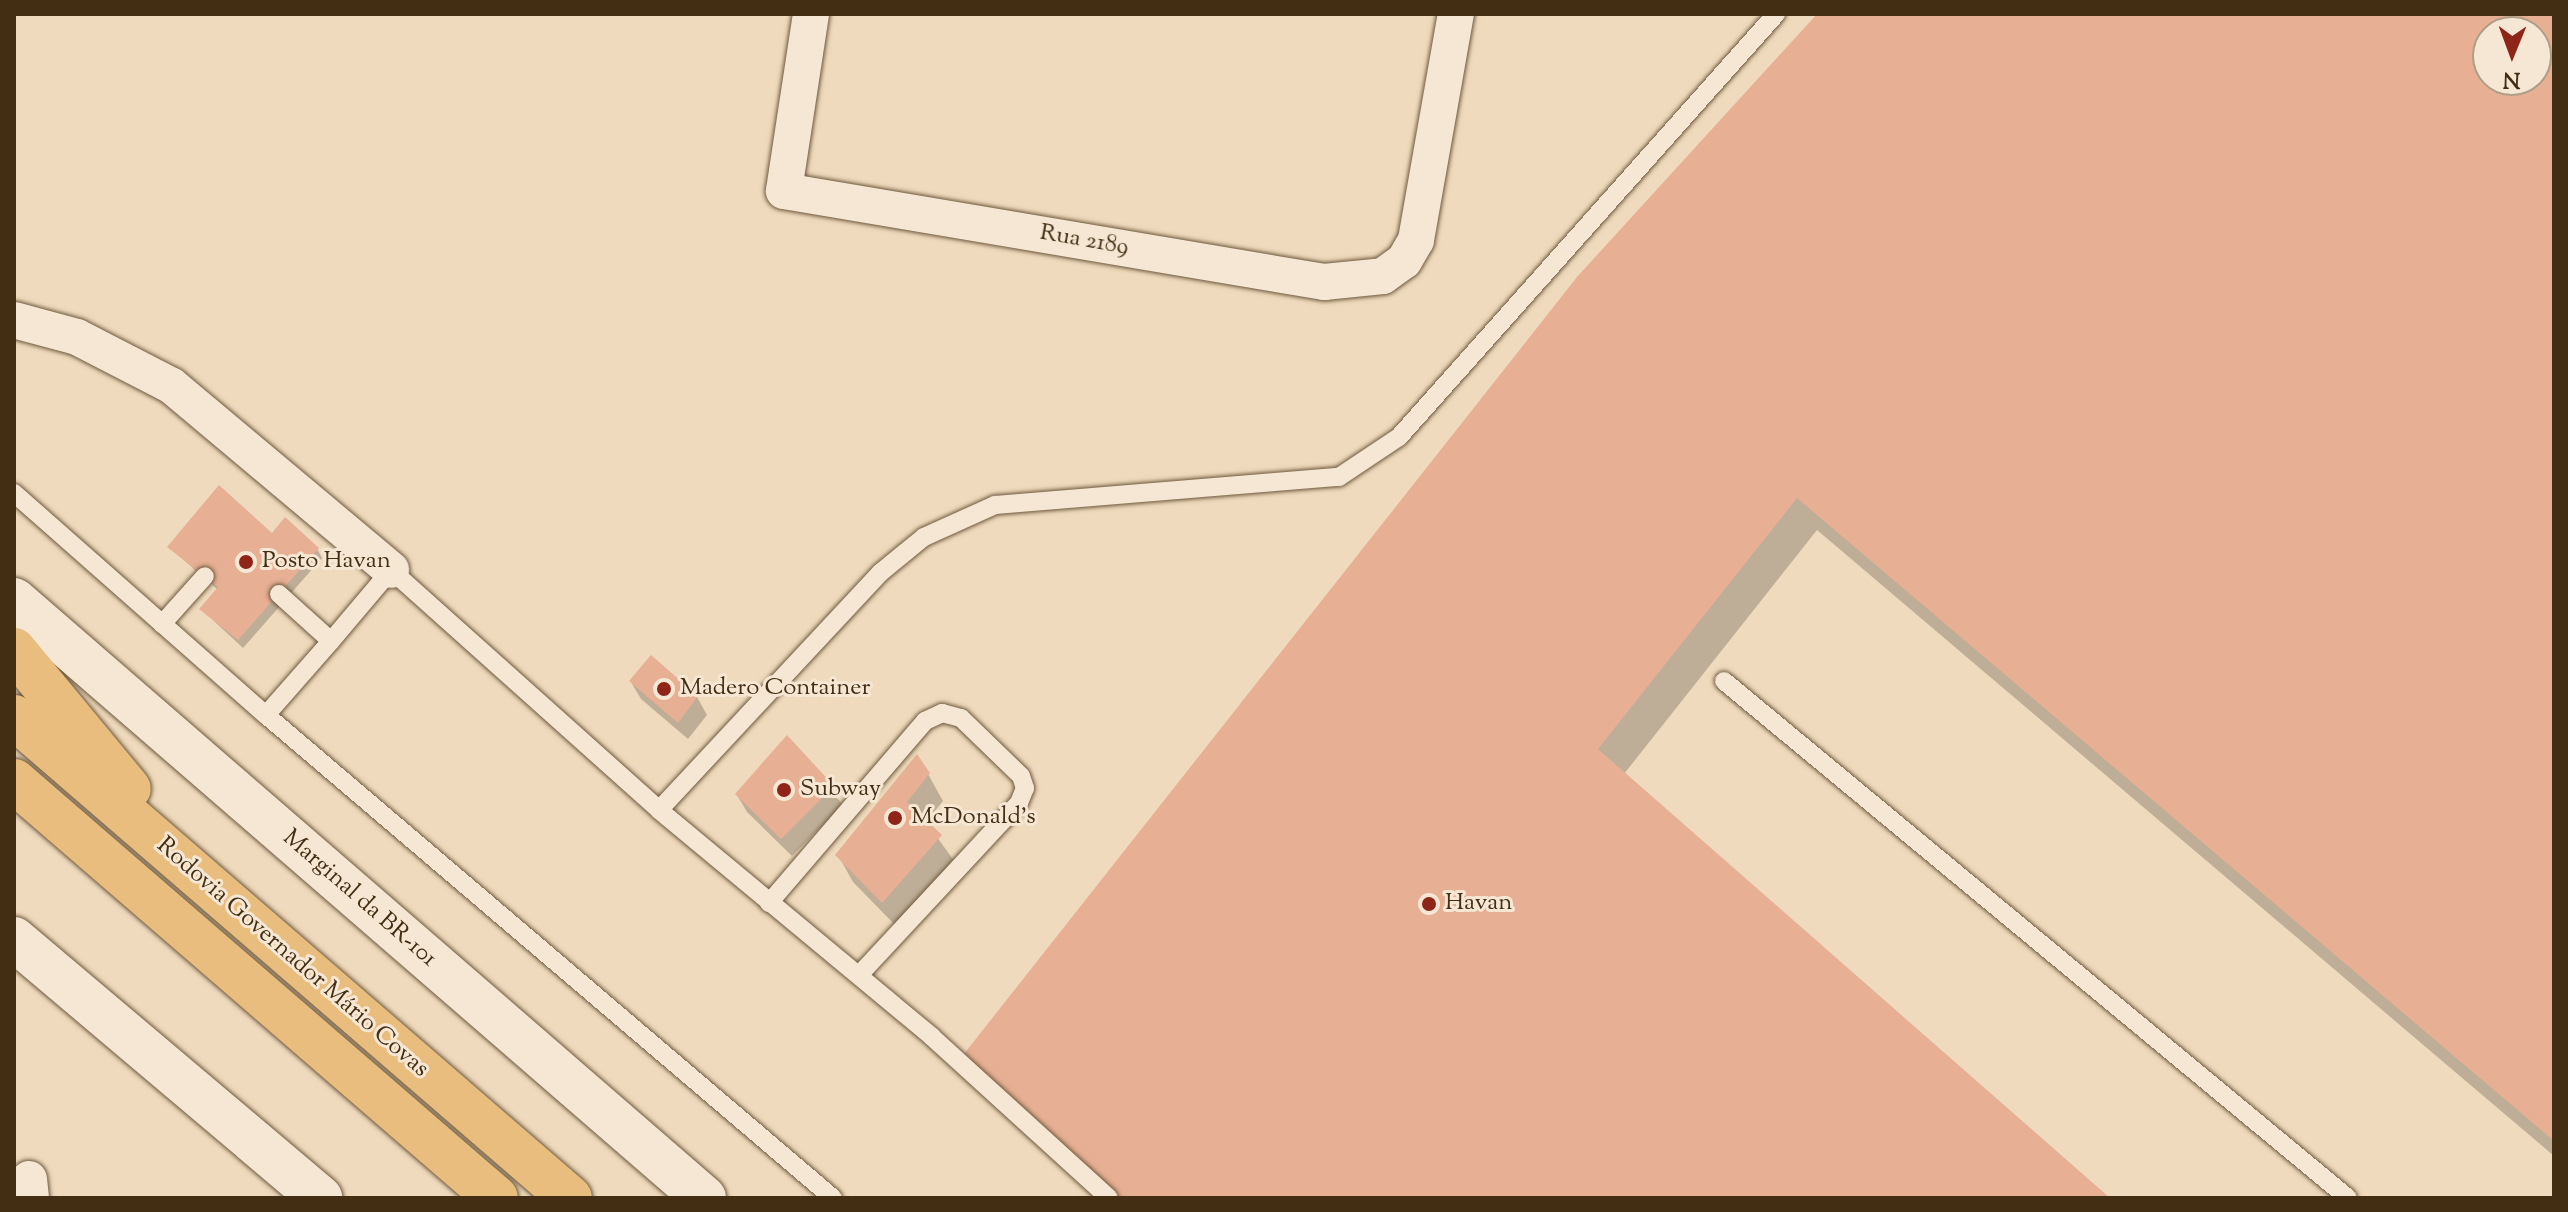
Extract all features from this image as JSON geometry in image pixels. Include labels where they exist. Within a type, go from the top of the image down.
[{"type":"highway","points":[[14,650],[209,887]]},
{"type":"highway","name":"Rodovia Governador Mário Covas","points":[[14,717],[570,1198]]},
{"type":"highway","name":"Rodovia Governador Mário Covas","points":[[14,781],[496,1198]]},
{"type":"main road","name":"Marginal da BR-101","points":[[14,600],[704,1198]]},
{"type":"main road","points":[[14,939],[320,1198]]},
{"type":"street","name":"Rua 2189","points":[[811,14],[784,191],[1324,282],[1383,276],[1404,261],[1416,240],[1456,14]]},
{"type":"street","points":[[14,320],[77,337],[172,386],[391,570]]},
{"type":"lane","points":[[659,810],[880,573],[924,537],[995,505],[1339,477],[1399,437],[1776,14]]},
{"type":"lane","points":[[14,493],[266,715],[833,1198]]},
{"type":"lane","points":[[266,715],[391,570],[659,810],[769,903],[860,974],[1109,1198]]},
{"type":"lane","points":[[162,624],[205,576]]},
{"type":"lane","points":[[279,594],[331,641]]},
{"type":"lane","points":[[1724,681],[2348,1198]]},
{"type":"lane","points":[[769,903],[925,721],[942,713],[961,718],[1021,776],[1025,788],[1019,803],[860,974]]},
{"type":"building","points":[[1817,14],[2554,14],[2554,1141],[1797,498],[1598,749],[2110,1198],[1121,1198],[960,1059],[1577,277]]},
{"type":"building","name":"Posto Havan","points":[[219,485],[272,533],[285,517],[319,548],[238,640],[199,609],[218,587],[167,547]]},
{"type":"building","name":"Madero Container","points":[[651,655],[698,696],[678,723],[629,681]]},
{"type":"building","name":"Subway","points":[[787,735],[834,786],[781,839],[735,794]]},
{"type":"building","name":"McDonald's","points":[[917,754],[930,773],[907,802],[942,835],[882,903],[835,855]]},
{"type":"place","name":"Posto Havan","points":[[246,562]]},
{"type":"place","name":"Madero Container","points":[[664,689]]},
{"type":"place","name":"Subway","points":[[784,790]]},
{"type":"place","name":"McDonald's","points":[[895,818]]},
{"type":"place","name":"Havan","points":[[1429,904]]}]
